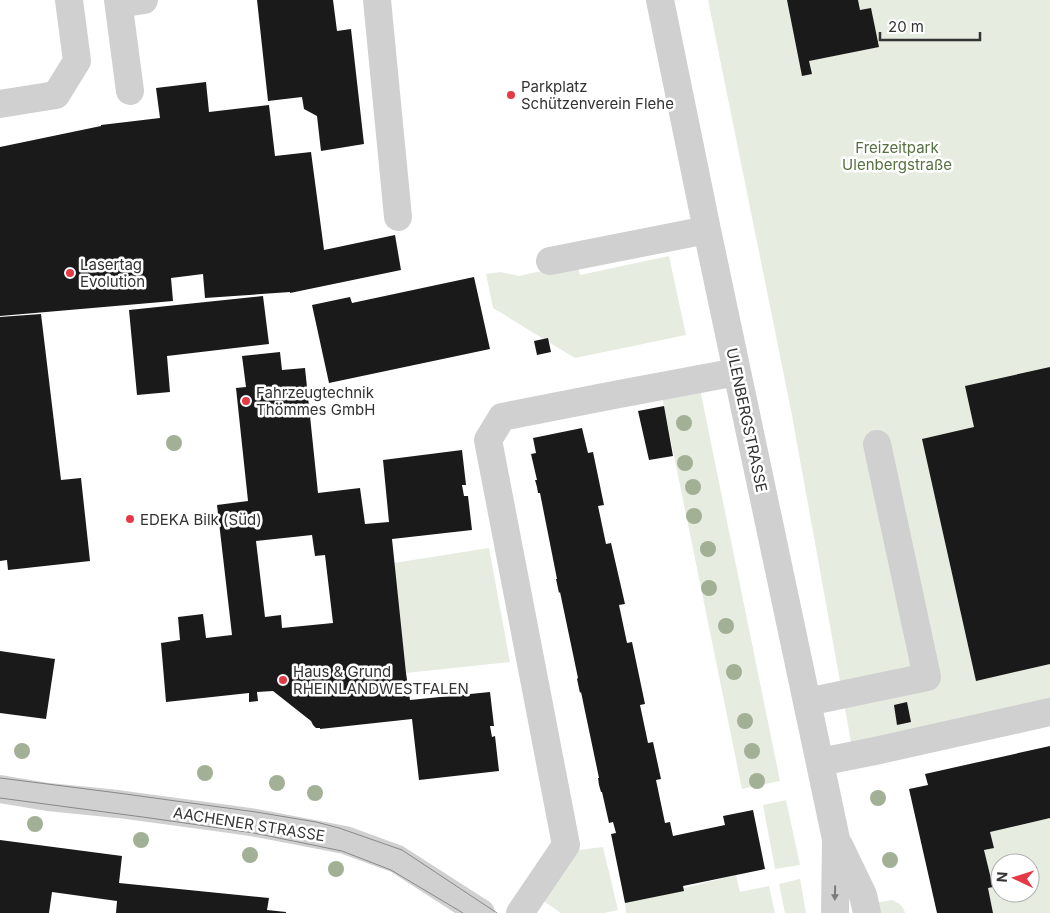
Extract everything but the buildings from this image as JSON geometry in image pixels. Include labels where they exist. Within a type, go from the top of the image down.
[{"type":"street","points":[[0,104],[56,95],[77,61],[69,0]]},
{"type":"street","points":[[377,0],[398,217]]},
{"type":"street","name":"ULENBERGSTRASSE","points":[[660,0],[706,230],[836,839],[834,913]]},
{"type":"street","points":[[127,1],[130,91]]},
{"type":"street","points":[[550,261],[706,230]]},
{"type":"street","points":[[520,913],[566,845],[488,440],[502,417],[737,372]]},
{"type":"street","points":[[807,702],[927,677],[877,444]]},
{"type":"street","points":[[820,762],[1050,712]]},
{"type":"street","name":"AACHENER STRASSE","points":[[0,789],[247,822],[345,840],[396,859],[481,913]]},
{"type":"street","name":"ULENBERGSTRASSE","points":[[836,839],[863,895],[867,913]]},
{"type":"green space","name":"Freizeitpark Ulenbergstraße","points":[[708,0],[1050,0],[1050,710],[853,753],[791,410]]},
{"type":"green space","points":[[669,256],[686,335],[575,358],[493,308],[486,274],[501,272],[519,276],[577,263],[580,275]]},
{"type":"green space","points":[[699,384],[780,781],[742,789],[661,392]]},
{"type":"green space","points":[[489,548],[510,662],[406,673],[394,563]]},
{"type":"green space","points":[[786,800],[800,865],[775,869],[763,805]]},
{"type":"green space","points":[[1050,818],[1050,913],[993,913],[991,903],[1040,903],[1040,853],[990,853],[990,875],[984,850],[994,848],[990,832]]},
{"type":"green space","points":[[603,847],[618,910],[604,913],[561,913],[542,900],[579,850]]},
{"type":"green space","points":[[736,875],[740,892],[769,886],[775,913],[626,913],[625,903]]},
{"type":"green space","points":[[800,879],[806,913],[785,913],[779,884]]},
{"type":"green space","points":[[892,900],[903,908],[905,913],[877,913],[875,903]]},
{"type":"tram line","points":[[0,778],[256,812],[316,822],[339,828],[402,850],[497,913]]},
{"type":"tram line","points":[[0,798],[254,833],[342,851],[391,870],[463,913]]},
{"type":"place","name":"Parkplatz Schützenverein Flehe","points":[[511,95]]},
{"type":"place","name":"Lasertag Evolution","points":[[70,273]]},
{"type":"place","name":"Fahrzeugtechnik Thömmes GmbH","points":[[246,401]]},
{"type":"place","name":"EDEKA Bilk (Süd)","points":[[130,519]]},
{"type":"place","name":"Haus & Grund RHEINLANDWESTFALEN","points":[[283,680]]}]
